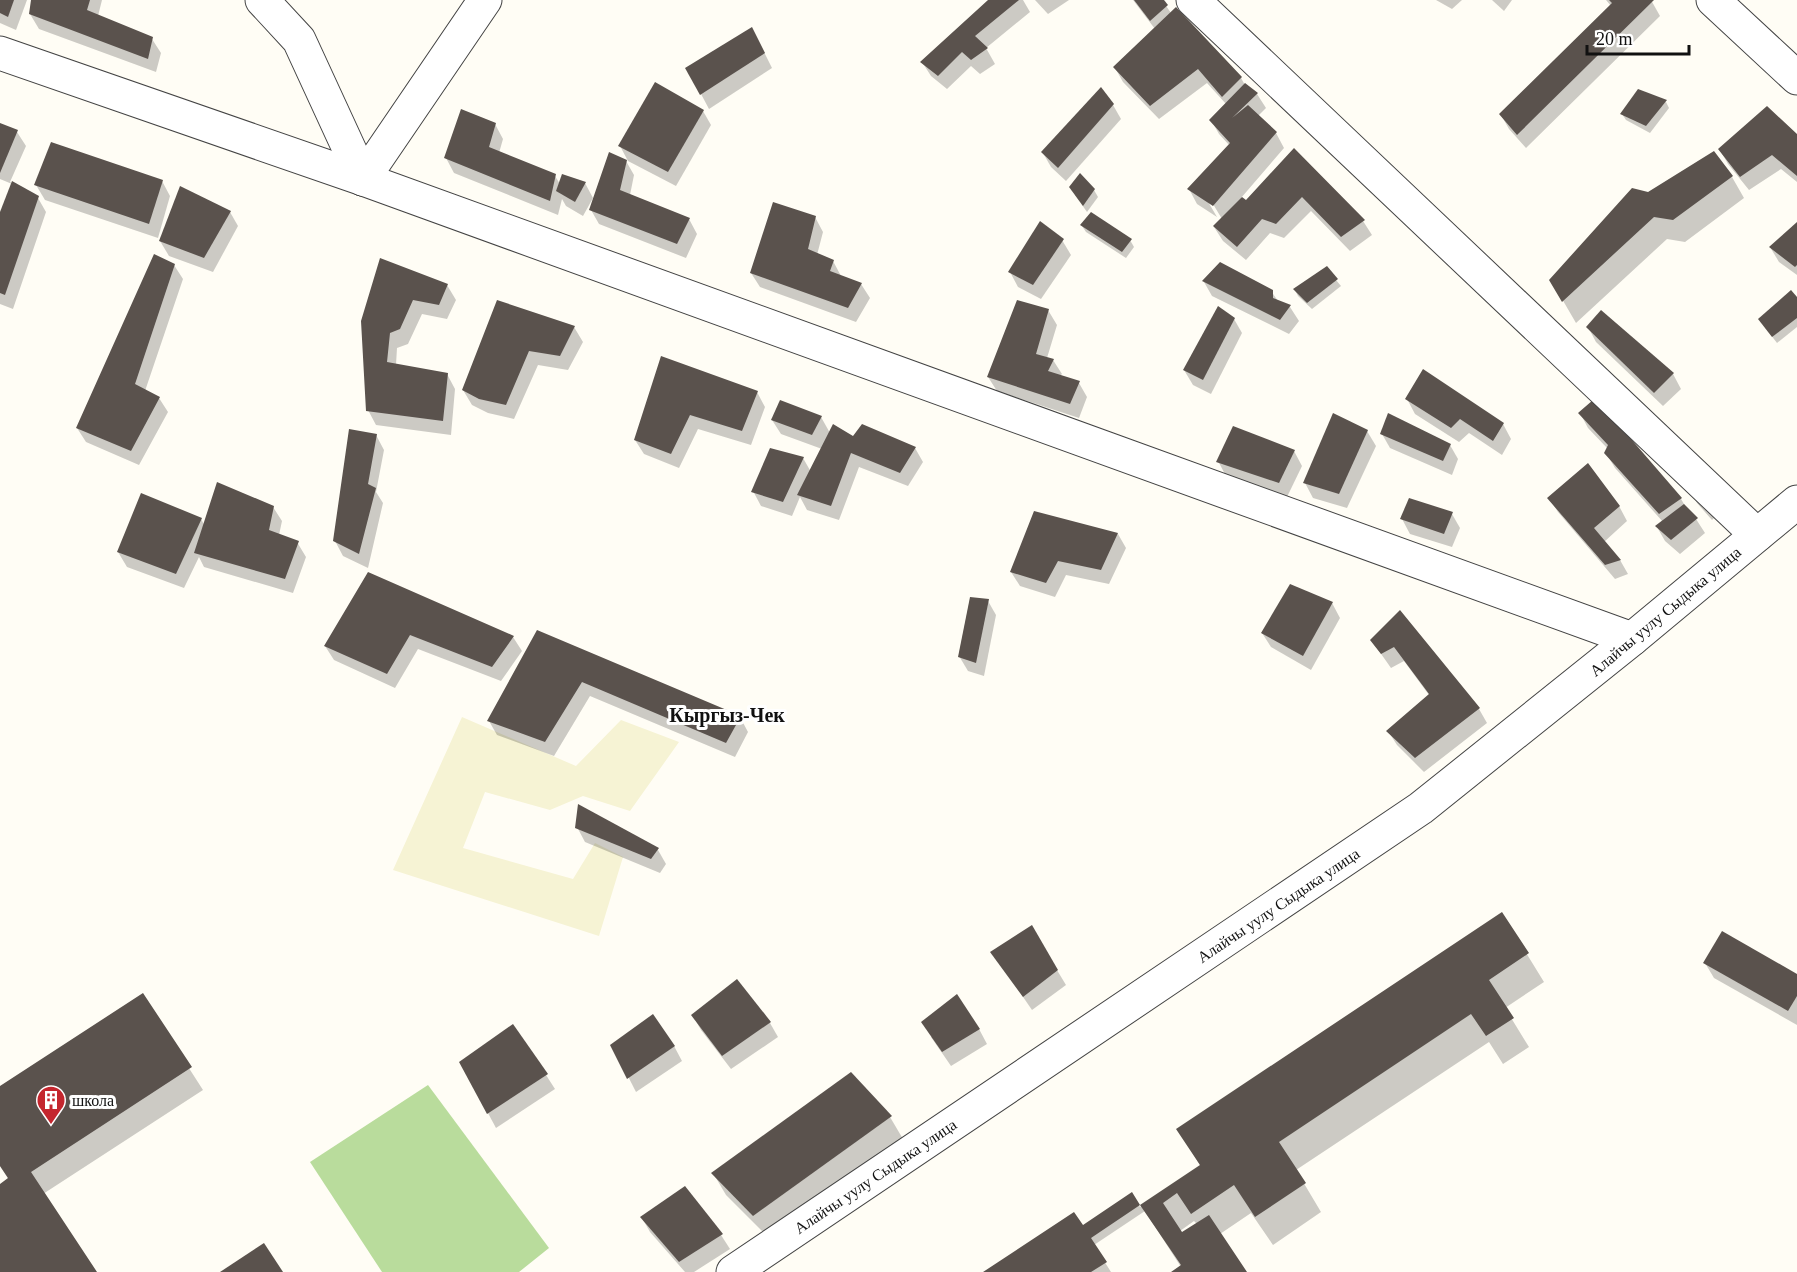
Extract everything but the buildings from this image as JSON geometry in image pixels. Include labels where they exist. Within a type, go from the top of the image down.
[{"type":"street","points":[[262,0],[299,40],[363,178]]},
{"type":"street","points":[[363,178],[485,0]]},
{"type":"street","points":[[1193,0],[1756,535]]},
{"type":"street","points":[[1713,0],[1797,78]]},
{"type":"street","points":[[0,52],[363,178],[1632,639]]},
{"type":"street","name":"Алайчы уулу Сыдыка улица","points":[[733,1272],[1421,808],[1632,639],[1797,502]]},
{"type":"shaded area","points":[[462,717],[576,766],[621,720],[679,742],[630,811],[583,796],[550,810],[485,792],[463,848],[573,879],[595,843],[623,857],[599,936],[393,870]]},
{"type":"green space","points":[[428,1085],[549,1248],[519,1272],[382,1272],[310,1162]]},
{"type":"place","name":"школа","points":[[51,1126]]},
{"type":"district","name":"Кыргыз-Чек","points":[[727,715]]}]
